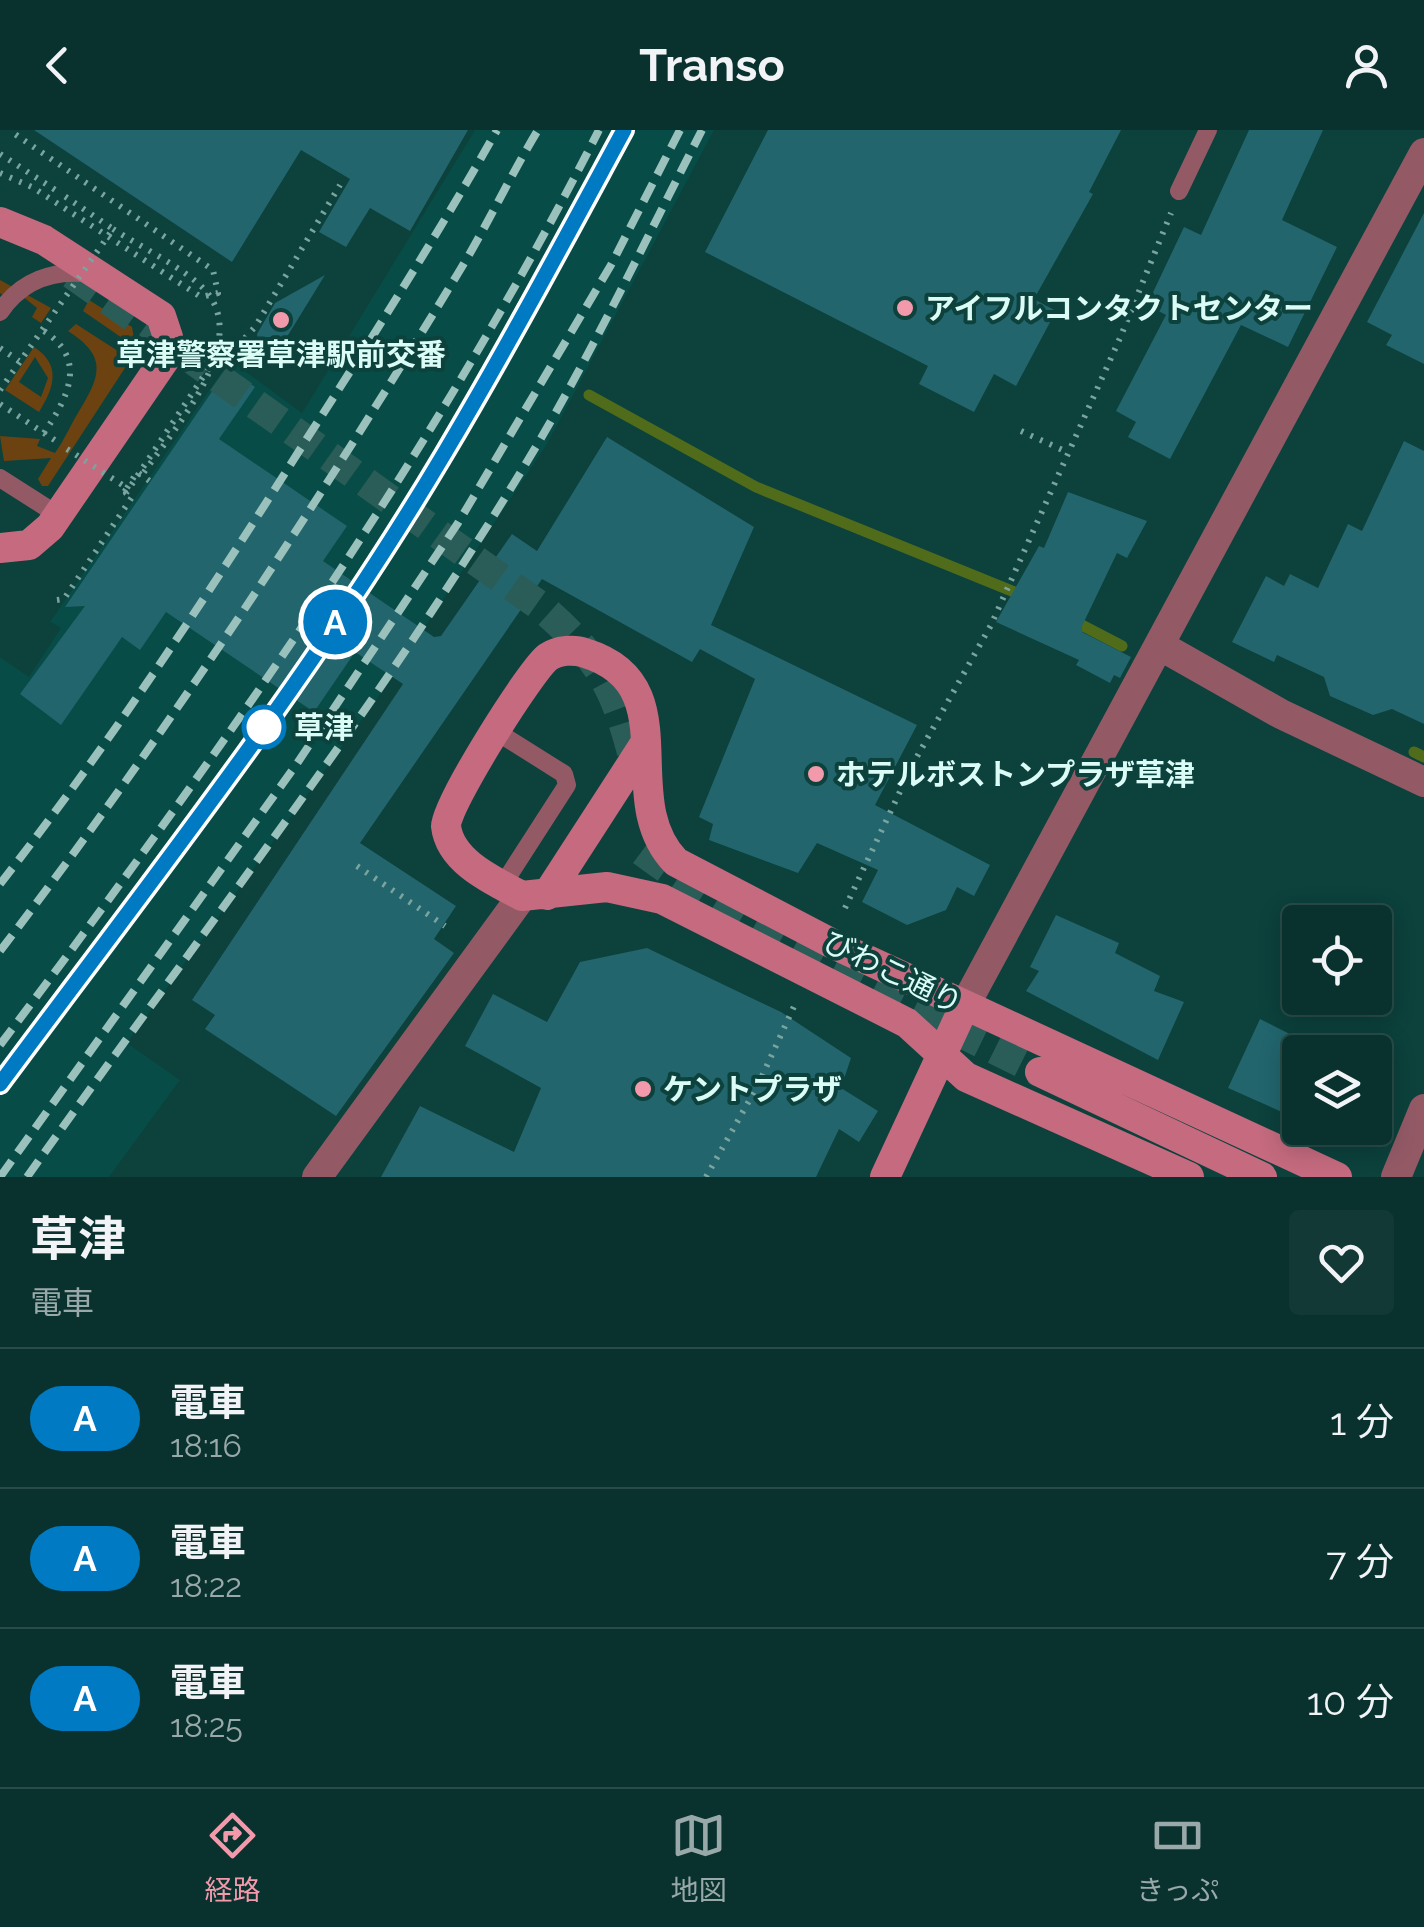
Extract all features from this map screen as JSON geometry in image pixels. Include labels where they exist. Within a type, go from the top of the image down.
[{"type":"street","points":[[885,1177],[964,1006],[1424,153]]},
{"type":"street","points":[[0,222],[44,240],[160,316],[168,348],[159,368],[58,515],[29,545],[0,548]]},
{"type":"street","points":[[1159,645],[1281,714],[1424,782]]},
{"type":"street","name":"びわこ通り","points":[[497,732],[547,658],[572,650],[586,653],[636,686],[644,706],[652,815],[659,838],[676,862],[832,944],[1337,1177]]},
{"type":"street","points":[[497,732],[454,796],[446,824],[455,851],[524,893]]},
{"type":"street","points":[[316,1177],[524,893],[644,744]]},
{"type":"street","name":"びわこ通り","points":[[524,893],[606,888],[662,899],[907,1024],[966,1077],[1189,1177]]},
{"type":"street","points":[[1040,1072],[1262,1177]]},
{"type":"street","points":[[1396,1177],[1424,1109]]},
{"type":"lane","points":[[1180,191],[1208,130]]},
{"type":"lane","points":[[0,312],[17,291],[37,280],[67,273],[98,276]]},
{"type":"lane","points":[[0,478],[58,515]]},
{"type":"lane","points":[[497,732],[564,774],[568,785],[524,893]]},
{"type":"path","points":[[0,174],[32,187],[201,297],[218,293],[213,270],[9,130]]},
{"type":"path","points":[[3,156],[205,290],[216,312],[219,335],[210,375],[142,476]]},
{"type":"path","points":[[124,495],[222,347],[242,340],[254,327],[340,185]]},
{"type":"path","points":[[845,908],[914,762],[991,625],[1120,338],[1180,191]]},
{"type":"path","points":[[0,390],[113,229]]},
{"type":"path","points":[[44,330],[59,341],[71,374],[67,398],[44,433]]},
{"type":"path","points":[[0,348],[19,361]]},
{"type":"path","points":[[0,404],[59,443]]},
{"type":"path","points":[[1021,431],[1067,452]]},
{"type":"path","points":[[57,600],[64,599],[132,497],[124,495],[67,449]]},
{"type":"path","points":[[124,495],[137,472],[151,482]]},
{"type":"path","points":[[358,866],[445,926]]},
{"type":"path","points":[[706,1177],[758,1085],[798,996]]},
{"type":"shaded area","points":[[475,130],[714,130],[547,444],[376,700],[127,1043],[180,1080],[109,1177],[0,1177],[0,657],[29,677],[61,628],[50,622],[230,360],[302,413]]},
{"type":"shaded area","points":[[0,280],[51,308],[41,323],[32,317],[37,308],[16,291],[9,300],[0,293]]},
{"type":"shaded area","points":[[89,300],[132,327],[136,351],[48,486],[42,486],[38,479],[51,458],[4,461],[0,436],[40,439],[37,446],[55,453],[86,400],[97,368],[90,350],[68,331],[76,324],[121,353],[128,342],[83,311]]},
{"type":"shaded area","points":[[34,347],[49,361],[53,377],[39,412],[5,390]],"holes":[[[35,357],[48,378],[41,397],[19,382]]]},
{"type":"building","points":[[34,130],[468,130],[410,231],[370,208],[346,247],[319,232],[350,179],[301,150],[232,262]]},
{"type":"building","name":"アイフルコンタクトセンター","points":[[768,130],[1121,130],[1089,192],[1093,194],[1034,299],[1056,311],[1016,386],[994,374],[974,412],[919,384],[928,366],[705,252]]},
{"type":"building","points":[[1249,130],[1323,130],[1282,220],[1337,247],[1288,347],[1241,325],[1170,459],[1128,437],[1136,422],[1116,411],[1166,315],[1147,305],[1184,227],[1201,235]]},
{"type":"building","points":[[1424,213],[1424,364],[1386,345],[1392,335],[1367,322]]},
{"type":"building","name":"草津警察署草津駅前交番","points":[[325,275],[282,345],[260,356],[257,334],[275,303]]},
{"type":"building","points":[[228,368],[255,387],[219,439],[347,526],[323,561],[434,637],[441,636],[512,534],[537,551],[607,437],[754,527],[711,625],[917,725],[875,805],[990,865],[974,896],[957,887],[946,910],[907,925],[862,902],[878,870],[817,843],[798,873],[709,840],[713,824],[699,817],[755,679],[700,649],[692,662],[542,579],[360,843],[456,906],[434,939],[454,953],[336,1116],[205,1029],[215,1015],[192,1000],[403,684],[355,652],[314,712],[166,612],[140,650],[122,637],[61,725],[20,694],[85,606],[65,607]]},
{"type":"building","points":[[1404,441],[1424,451],[1424,724],[1392,709],[1373,715],[1330,696],[1324,677],[1277,655],[1274,662],[1232,642],[1266,576],[1284,586],[1290,574],[1318,588],[1348,524],[1362,531]]},
{"type":"building","points":[[1068,492],[1147,521],[1127,558],[1117,553],[1082,626],[1082,632],[1131,657],[1120,678],[1114,675],[1110,683],[1076,665],[1079,660],[996,622],[1039,546],[1044,548]]},
{"type":"building","points":[[1056,915],[1119,943],[1115,953],[1160,976],[1154,991],[1184,1002],[1158,1060],[1026,991],[1039,971],[1030,967]]},
{"type":"building","points":[[647,948],[781,1012],[851,1058],[841,1088],[878,1111],[859,1142],[839,1129],[816,1177],[381,1177],[420,1106],[514,1152],[541,1088],[465,1046],[493,994],[547,1022],[580,962]]},
{"type":"building","points":[[1260,1019],[1292,1035],[1282,1035],[1282,1112],[1228,1088]]},
{"type":"waterway","points":[[589,395],[756,487],[1024,596]]},
{"type":"waterway","points":[[1072,620],[1122,646]]},
{"type":"waterway","points":[[1414,752],[1424,757]]},
{"type":"tunnel","points":[[72,274],[540,606],[581,646],[607,683],[624,724],[639,779]]},
{"type":"tunnel","points":[[642,851],[688,884],[786,943],[1040,1072]]},
{"type":"railway","points":[[0,884],[81,776],[196,610],[380,325],[497,130]]},
{"type":"railway","points":[[0,951],[180,704],[294,534],[457,275],[538,130]]},
{"type":"railway","points":[[0,1045],[163,825],[320,601],[467,369],[599,130]]},
{"type":"railway","points":[[0,1084],[231,775],[394,536],[536,293],[624,130]]},
{"type":"railway","points":[[0,1177],[296,765],[458,523],[611,265],[680,130]]},
{"type":"railway","points":[[27,1177],[290,816],[479,540],[580,368],[702,130]]},
{"type":"train","name":"A","points":[[0,1084],[259,735],[373,565],[444,455],[624,130]]},
{"type":"place","name":"アイフルコンタクトセンター","points":[[905,308]]},
{"type":"place","name":"草津警察署草津駅前交番","points":[[281,320]]},
{"type":"place","name":"草津","points":[[264,727]]},
{"type":"place","name":"ホテルボストンプラザ草津","points":[[816,774]]},
{"type":"place","name":"ケントプラザ","points":[[643,1089]]}]
